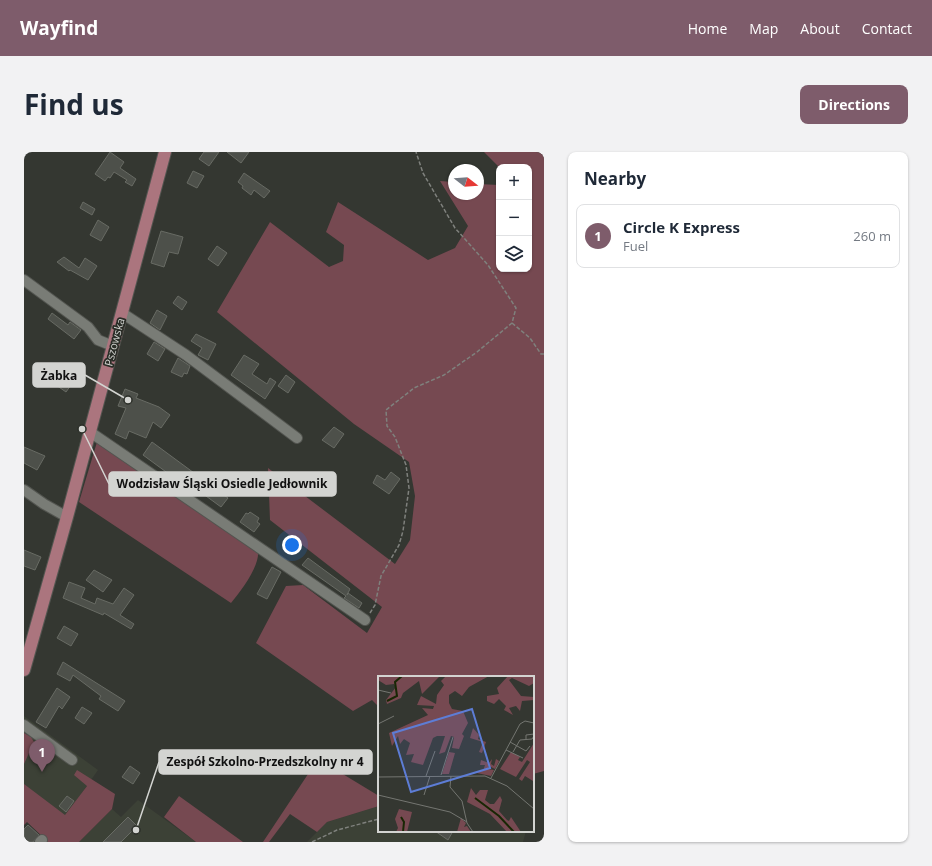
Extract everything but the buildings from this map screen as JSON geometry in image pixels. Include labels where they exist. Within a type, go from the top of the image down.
[{"type":"main road","name":"Pszowska","points":[[24,670],[68,517],[165,152]]},
{"type":"street","points":[[24,280],[88,327],[98,340],[113,346]]},
{"type":"street","points":[[122,313],[186,355],[297,438]]},
{"type":"street","points":[[90,432],[365,620]]},
{"type":"street","points":[[24,490],[44,504],[68,517]]},
{"type":"street","points":[[24,725],[72,760]]},
{"type":"path","points":[[365,620],[375,605],[381,576],[399,546],[403,531],[404,514],[409,488],[406,465],[395,437],[387,426],[386,410],[414,388],[444,375],[512,323],[516,308],[488,265],[455,228],[423,173],[416,152]]},
{"type":"path","points":[[512,323],[530,338],[541,354],[544,354]]},
{"type":"path","points":[[312,842],[337,830],[378,819]]},
{"type":"shaded area","points":[[484,152],[544,152],[544,771],[534,774],[534,676],[378,676],[378,706],[372,700],[353,711],[256,643],[286,586],[303,585],[367,633],[382,607],[270,520],[268,468],[395,564],[410,540],[415,496],[409,462],[354,424],[217,312],[270,222],[329,267],[343,261],[344,245],[326,232],[338,202],[428,260],[455,248],[468,226],[452,200],[484,200],[484,184],[496,185],[496,272],[532,272],[532,164],[496,164]]},
{"type":"shaded area","points":[[440,181],[448,182],[448,194]]},
{"type":"shaded area","points":[[97,442],[258,551],[258,557],[253,571],[231,603],[79,502]]},
{"type":"shaded area","points":[[24,716],[98,770],[65,817],[24,791]]},
{"type":"shaded area","points":[[24,733],[31,737],[34,742],[24,764]]},
{"type":"shaded area","points":[[318,759],[378,795],[378,806],[327,822],[317,832],[290,814],[269,842],[263,842]]},
{"type":"shaded area","points":[[77,770],[115,794],[112,809],[79,842],[44,842],[46,840],[27,822],[24,825],[24,784],[65,815],[87,786],[74,775]]},
{"type":"shaded area","points":[[179,796],[243,842],[196,842],[164,817]]},
{"type":"shaded area","points":[[138,800],[196,842],[79,842],[112,809],[121,817]]},
{"type":"shaded area","points":[[378,806],[378,832],[526,832],[523,842],[307,842],[327,822]]},
{"type":"place","name":"Żabka","points":[[128,400]]},
{"type":"place","name":"Wodzisław Śląski Osiedle Jedłownik","points":[[82,429]]},
{"type":"place","name":"Circle K Express","points":[[42,772]]},
{"type":"place","name":"Zespół Szkolno-Przedszkolny nr 4","points":[[136,830]]}]
